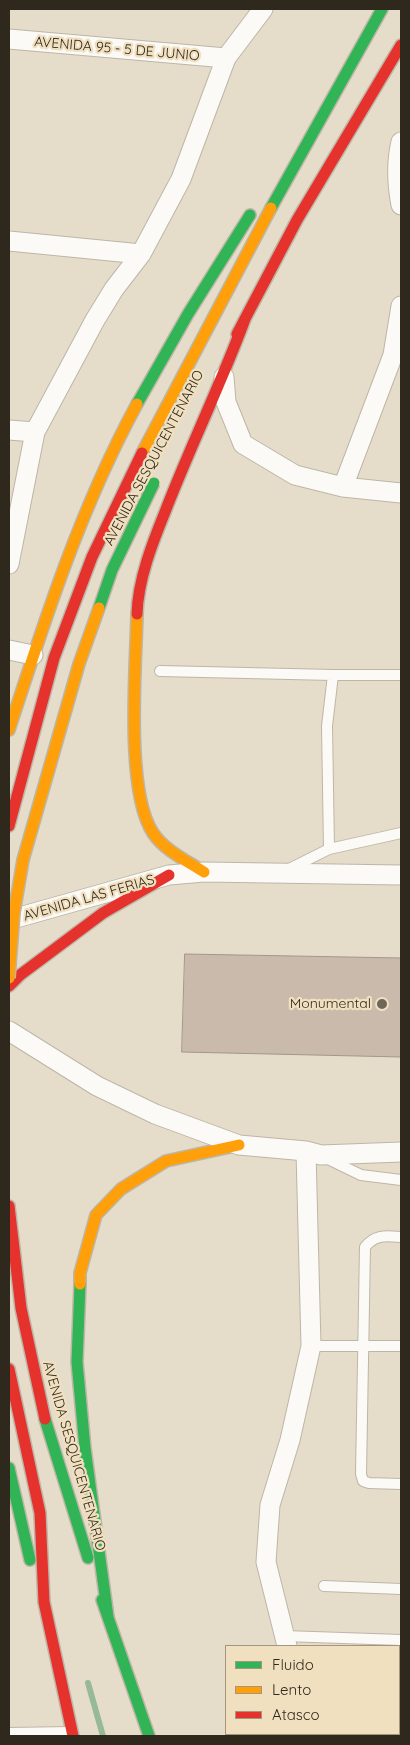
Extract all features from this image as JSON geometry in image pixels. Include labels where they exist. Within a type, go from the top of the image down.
[{"type":"main road","name":"AVENIDA SESQUICENTENARIO","points":[[9,826],[54,658],[92,557],[131,474],[326,108],[382,9]]},
{"type":"main road","name":"AVENIDA SESQUICENTENARIO","points":[[197,406],[297,220],[401,45]]},
{"type":"main road","points":[[269,186],[326,108]]},
{"type":"main road","points":[[9,730],[50,603],[92,498],[130,416],[212,275],[258,201]]},
{"type":"main road","points":[[204,872],[172,851],[153,833],[141,804],[134,735],[138,608],[150,550],[180,472],[224,375],[245,319]]},
{"type":"main road","name":"AVENIDA SESQUICENTENARIO","points":[[9,978],[14,913],[23,860],[77,674],[112,570],[156,479]]},
{"type":"main road","points":[[9,986],[20,975],[103,913],[169,875]]},
{"type":"main road","points":[[108,1617],[85,1448],[77,1362],[80,1273],[96,1216],[122,1189],[166,1161],[239,1145]]},
{"type":"main road","name":"AVENIDA SESQUICENTENARIO","points":[[9,1206],[15,1266],[27,1342],[68,1498],[149,1736]]},
{"type":"main road","points":[[9,1369],[40,1513],[44,1602]]},
{"type":"main road","points":[[9,1468],[31,1561],[44,1602],[72,1734]]},
{"type":"street","points":[[9,564],[35,432],[105,304],[141,254],[181,179],[226,58],[263,9]]},
{"type":"street","name":"AVENIDA 95 - 5 DE JUNIO","points":[[9,39],[226,58]]},
{"type":"street","points":[[401,142],[398,156],[398,186],[401,205]]},
{"type":"street","points":[[9,241],[141,254]]},
{"type":"street","points":[[343,488],[397,356],[401,306]]},
{"type":"street","points":[[224,375],[226,402],[243,444],[295,475],[343,488],[401,493]]},
{"type":"street","points":[[9,430],[35,432]]},
{"type":"street","points":[[9,650],[33,655]]},
{"type":"street","name":"AVENIDA LAS FERIAS","points":[[9,920],[169,875],[204,872],[401,875]]},
{"type":"street","points":[[13,1033],[97,1086],[155,1114],[239,1145],[314,1153],[401,1152]]},
{"type":"street","points":[[285,1641],[266,1562],[270,1505],[290,1440],[312,1346],[314,1153]]},
{"type":"lane","points":[[160,672],[401,675]]},
{"type":"lane","points":[[329,849],[327,726],[333,675]]},
{"type":"lane","points":[[281,874],[329,849],[401,833]]},
{"type":"lane","points":[[314,1153],[361,1175],[401,1180]]},
{"type":"lane","points":[[401,1237],[380,1236],[371,1240],[365,1247],[361,1474],[363,1481],[369,1483],[401,1484]]},
{"type":"lane","points":[[312,1346],[401,1346]]},
{"type":"lane","points":[[324,1586],[401,1589]]},
{"type":"lane","points":[[285,1641],[365,1642],[401,1640]]},
{"type":"lane","points":[[9,1724],[12,1733],[72,1734]]},
{"type":"building","points":[[185,954],[401,958],[401,1057],[182,1052]]},
{"type":"waterway","points":[[88,1683],[103,1736]]},
{"type":"traffic: fast","points":[[271,208],[382,9]]},
{"type":"traffic: fast","points":[[137,404],[188,314],[250,215]]},
{"type":"traffic: fast","points":[[99,608],[112,570],[154,483]]},
{"type":"traffic: fast","points":[[80,1284],[77,1362],[85,1448],[108,1617]]},
{"type":"traffic: fast","points":[[45,1419],[88,1558]]},
{"type":"traffic: fast","points":[[9,1468],[30,1560]]},
{"type":"traffic: fast","points":[[102,1600],[149,1736]]},
{"type":"traffic: slow","points":[[142,453],[271,208]]},
{"type":"traffic: slow","points":[[9,730],[36,647],[81,523],[98,483],[137,404]]},
{"type":"traffic: slow","points":[[9,978],[14,913],[23,860],[79,664],[99,608]]},
{"type":"traffic: slow","points":[[137,614],[134,695],[135,759],[144,814],[153,833],[163,845],[204,872]]},
{"type":"traffic: slow","points":[[80,1284],[80,1273],[96,1215],[121,1189],[166,1161],[239,1145]]},
{"type":"traffic: jam","points":[[237,334],[297,220],[401,45]]},
{"type":"traffic: jam","points":[[137,614],[146,562],[155,537],[245,319]]},
{"type":"traffic: jam","points":[[9,826],[54,658],[92,557],[142,453]]},
{"type":"traffic: jam","points":[[9,986],[20,975],[103,913],[169,875]]},
{"type":"traffic: jam","points":[[9,1206],[21,1308],[45,1419]]},
{"type":"traffic: jam","points":[[9,1369],[40,1513],[44,1602],[73,1736]]},
{"type":"place","name":"Monumental","points":[[382,1004]]}]
